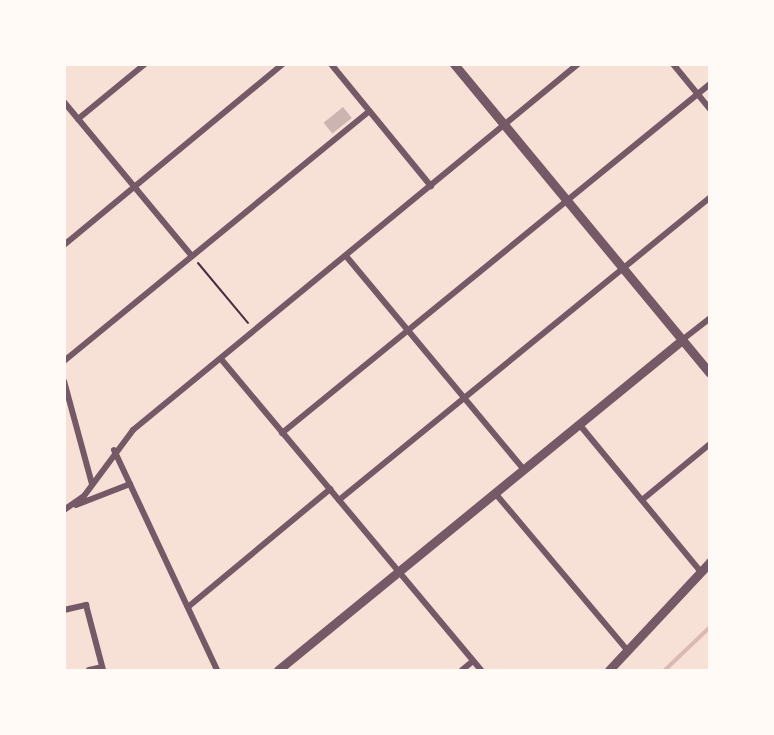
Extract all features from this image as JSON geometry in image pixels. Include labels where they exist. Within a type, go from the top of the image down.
[{"type":"street","points":[[78,119],[145,64]]},
{"type":"street","points":[[64,245],[283,64]]},
{"type":"street","points":[[331,64],[431,186]]},
{"type":"street","points":[[454,64],[710,373]]},
{"type":"street","points":[[72,506],[92,484],[114,450],[578,64]]},
{"type":"street","points":[[673,64],[710,109]]},
{"type":"street","points":[[282,433],[710,84]]},
{"type":"street","points":[[64,102],[192,256]]},
{"type":"street","points":[[64,361],[369,111]]},
{"type":"street","points":[[339,500],[710,197]]},
{"type":"street","points":[[346,256],[524,470]]},
{"type":"street","points":[[278,670],[710,318]]},
{"type":"street","points":[[221,359],[481,670]]},
{"type":"street","points":[[64,381],[92,484]]},
{"type":"street","points":[[579,424],[700,571]]},
{"type":"street","points":[[642,500],[710,444]]},
{"type":"street","points":[[114,450],[217,670]]},
{"type":"street","points":[[64,510],[130,484]]},
{"type":"street","points":[[188,607],[330,489]]},
{"type":"street","points":[[495,494],[627,650]]},
{"type":"street","points":[[609,670],[710,562]]},
{"type":"street","points":[[64,610],[86,605],[103,669],[88,670]]},
{"type":"street","points":[[462,670],[473,662]]},
{"type":"path","points":[[192,256],[255,331]]},
{"type":"building","points":[[343,107],[352,118],[332,134],[324,123]]},
{"type":"waterway","points":[[665,670],[710,627]]}]
